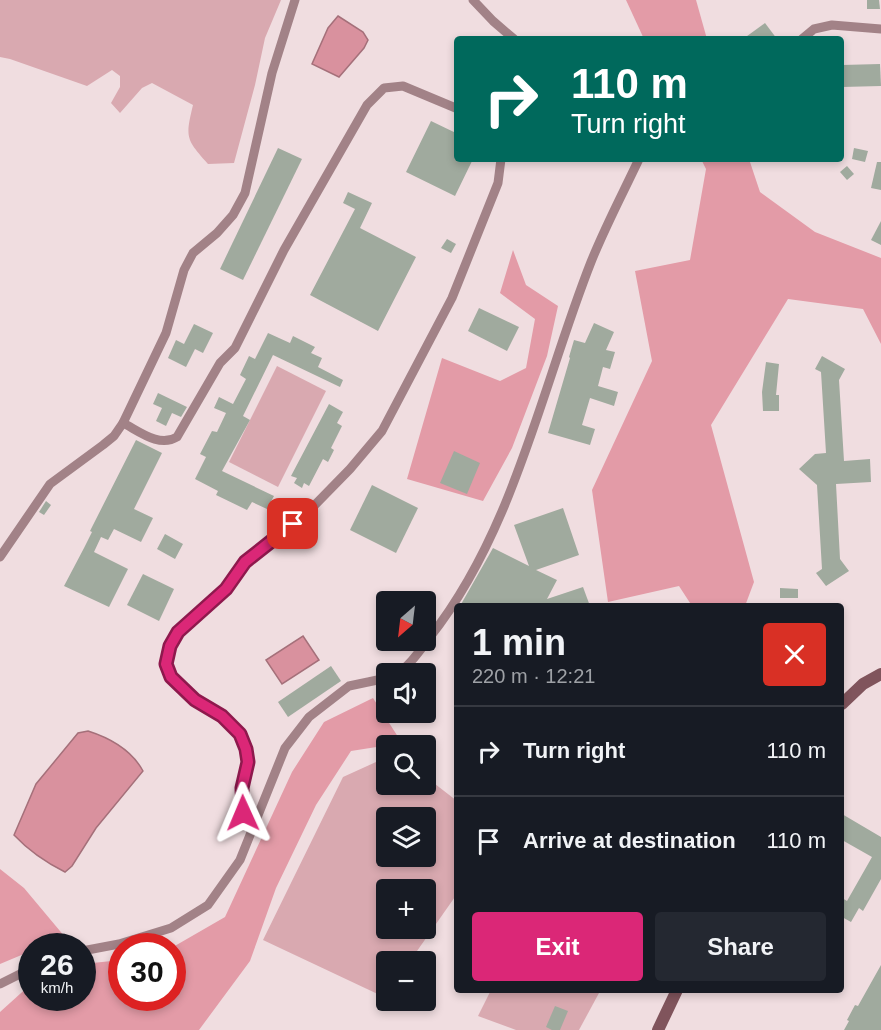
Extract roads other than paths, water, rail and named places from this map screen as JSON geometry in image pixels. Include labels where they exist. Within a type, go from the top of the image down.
[{"type":"main road","points":[[844,702],[863,684],[881,674]]},
{"type":"main road","points":[[658,1030],[676,993]]},
{"type":"street","points":[[0,557],[50,484],[114,436],[123,423],[166,333],[184,270],[193,254],[233,215],[245,193],[272,74],[295,0]]},
{"type":"street","points":[[473,0],[510,36]]},
{"type":"street","points":[[806,36],[814,29],[832,26],[881,29]]},
{"type":"street","points":[[123,423],[159,441],[171,440],[180,432],[220,363],[235,348],[284,250],[367,105],[384,88],[403,86],[454,107]]},
{"type":"street","points":[[252,832],[243,813],[242,788],[248,762],[240,734],[222,716],[195,700],[171,677],[166,664],[170,646],[178,632],[226,589],[245,562],[309,511],[350,469],[382,431],[452,298],[498,183],[501,162]]},
{"type":"street","points":[[455,603],[491,539],[591,261],[638,162]]},
{"type":"street","points":[[407,663],[424,645],[454,606]]},
{"type":"street","points":[[96,949],[119,945],[171,928],[208,905],[240,860],[285,748],[309,717],[349,686],[376,680]]},
{"type":"street","points":[[0,984],[18,975]]}]
